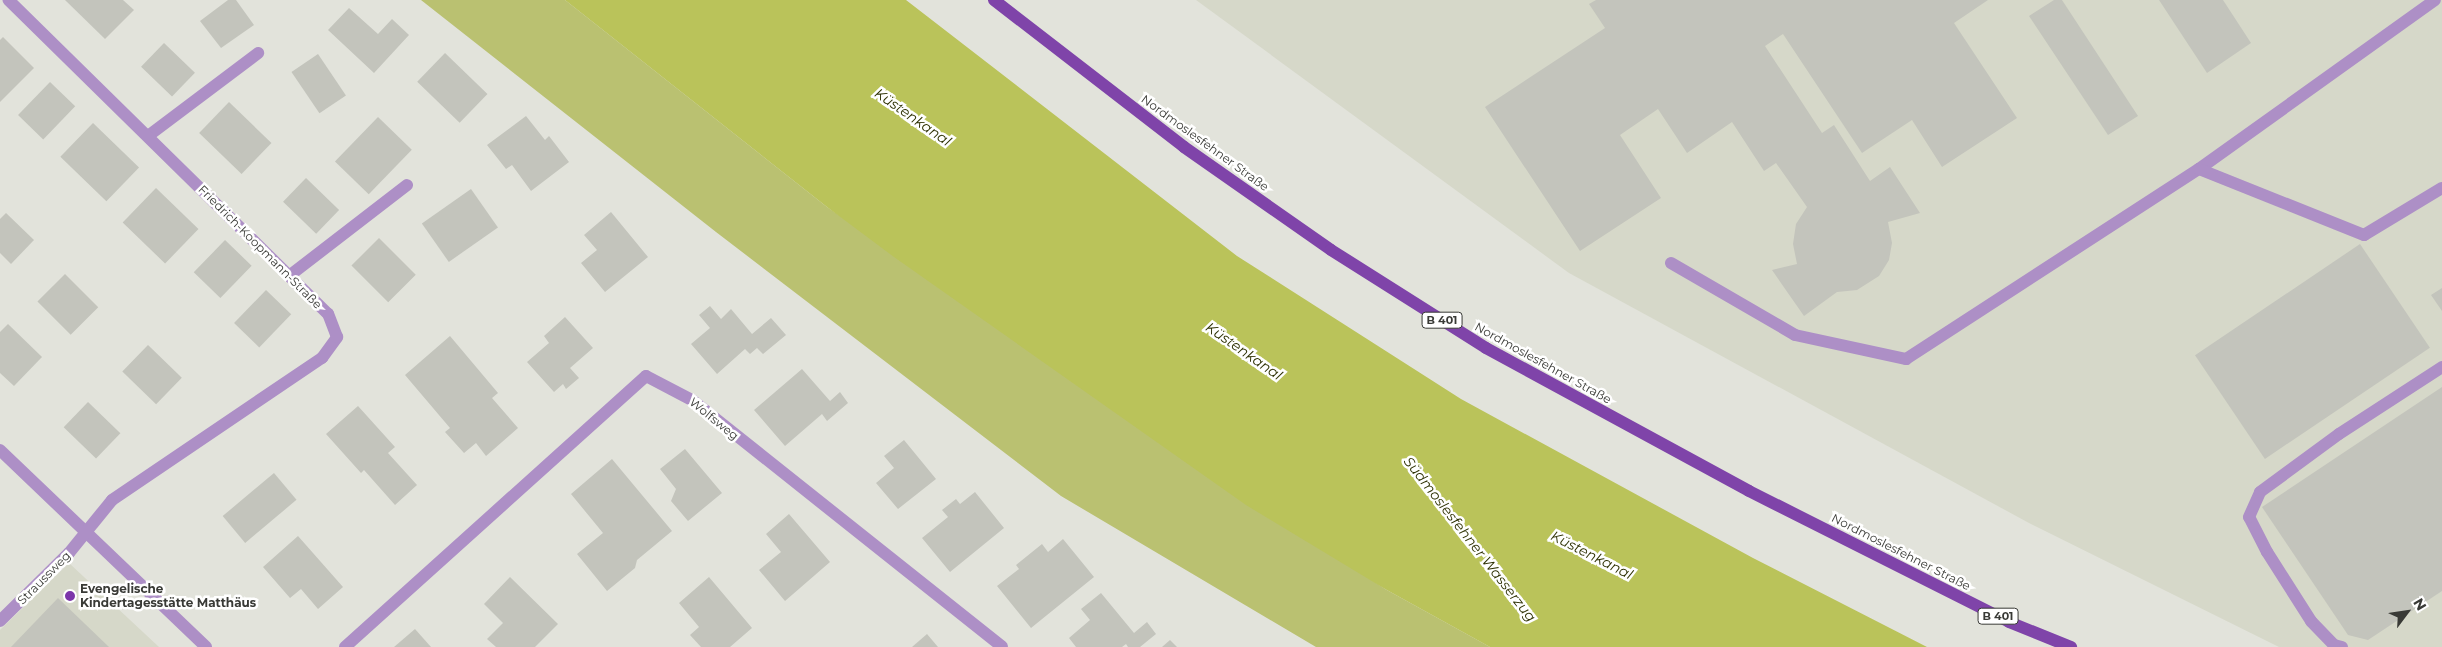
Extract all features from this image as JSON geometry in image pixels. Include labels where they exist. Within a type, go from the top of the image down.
[{"type":"main road","name":"Nordmoslesfehner Straße","points":[[994,0],[1184,148],[1331,250],[1486,348],[1749,491],[2009,622],[2071,647]]},
{"type":"street","name":"Friedrich-Koopmann-Straße","points":[[8,0],[328,314],[338,337],[322,358],[112,500],[85,532]]},
{"type":"street","points":[[1671,263],[1795,335],[1906,359],[2199,168],[2435,0]]},
{"type":"street","points":[[148,136],[258,53]]},
{"type":"street","points":[[2199,168],[2364,236],[2442,188]]},
{"type":"street","points":[[289,276],[407,185]]},
{"type":"street","points":[[2342,647],[2334,645],[2311,621],[2267,552],[2249,517],[2260,492],[2339,434],[2442,367]]},
{"type":"street","name":"Wolfsweg","points":[[345,647],[646,376],[692,400],[1002,647]]},
{"type":"street","points":[[0,450],[206,647]]},
{"type":"street","name":"Straussweg","points":[[0,621],[69,553],[85,532]]},
{"type":"shaded area","points":[[421,0],[565,0],[827,207],[1385,589],[1490,647],[1316,647],[1061,496],[716,232]]},
{"type":"shaded area","points":[[1196,0],[2442,0],[2442,647],[2279,647],[2029,523],[1569,273]]},
{"type":"shaded area","name":"Evengelische Kindertagesstätte Matthäus","points":[[69,563],[159,647],[0,647],[0,630]]},
{"type":"water","points":[[565,0],[906,0],[1237,256],[1461,399],[1753,558],[1927,647],[1490,647],[1385,589],[1246,505],[894,257],[827,207]]},
{"type":"building","points":[[65,0],[123,0],[134,10],[105,39]]},
{"type":"building","points":[[228,0],[236,0],[254,25],[221,48],[200,21]]},
{"type":"building","points":[[1596,0],[1988,0],[1954,23],[2017,118],[1942,167],[1912,120],[1862,153],[1783,34],[1765,46],[1822,133],[1834,125],[1870,181],[1890,167],[1920,213],[1888,222],[1892,243],[1889,260],[1879,276],[1857,290],[1837,292],[1804,316],[1772,270],[1797,264],[1793,244],[1796,224],[1807,207],[1776,163],[1764,171],[1732,122],[1687,153],[1658,109],[1620,135],[1661,198],[1580,251],[1485,107],[1605,28],[1589,4]]},
{"type":"building","points":[[2054,0],[2062,0],[2138,116],[2108,135],[2029,16]]},
{"type":"building","points":[[2159,0],[2223,0],[2251,43],[2207,73]]},
{"type":"building","points":[[349,8],[378,34],[392,19],[409,35],[374,73],[328,30]]},
{"type":"building","points":[[3,37],[34,68],[0,102],[0,40]]},
{"type":"building","points":[[164,43],[195,73],[172,97],[141,67]]},
{"type":"building","points":[[445,53],[487,94],[460,123],[417,82]]},
{"type":"building","points":[[318,54],[346,95],[319,113],[291,72]]},
{"type":"building","points":[[50,82],[75,106],[43,139],[18,115]]},
{"type":"building","points":[[229,102],[271,143],[242,174],[199,133]]},
{"type":"building","points":[[526,116],[545,140],[549,136],[569,162],[531,191],[512,165],[506,169],[487,145]]},
{"type":"building","points":[[378,117],[412,150],[369,194],[335,162]]},
{"type":"building","points":[[93,123],[139,167],[106,201],[60,157]]},
{"type":"building","points":[[306,178],[339,210],[316,234],[283,202]]},
{"type":"building","points":[[156,188],[198,229],[165,264],[123,223]]},
{"type":"building","points":[[471,189],[498,228],[449,262],[422,223]]},
{"type":"building","points":[[611,212],[648,257],[605,292],[581,263],[597,250],[584,235]]},
{"type":"building","points":[[6,213],[34,240],[11,264],[0,253],[0,219]]},
{"type":"building","points":[[379,238],[416,275],[388,302],[351,266]]},
{"type":"building","points":[[225,240],[252,266],[220,298],[194,272]]},
{"type":"building","points":[[2360,244],[2430,348],[2265,459],[2195,355]]},
{"type":"building","points":[[65,274],[98,307],[71,335],[37,302]]},
{"type":"building","points":[[2442,288],[2442,311],[2431,295]]},
{"type":"building","points":[[266,290],[291,314],[259,347],[234,323]]},
{"type":"building","points":[[710,306],[721,319],[731,309],[752,334],[771,318],[786,335],[763,354],[757,348],[750,354],[745,349],[717,374],[691,344],[710,328],[699,315]]},
{"type":"building","points":[[565,317],[593,348],[570,368],[579,378],[566,389],[563,384],[554,392],[527,362],[549,343],[544,336]]},
{"type":"building","points":[[8,324],[42,357],[14,386],[0,373],[0,332]]},
{"type":"building","points":[[450,336],[498,393],[492,398],[518,428],[486,456],[476,443],[464,453],[445,432],[450,428],[405,375]]},
{"type":"building","points":[[148,345],[182,378],[156,404],[122,372]]},
{"type":"building","points":[[802,369],[830,401],[840,392],[848,403],[827,421],[822,414],[785,446],[754,410]]},
{"type":"building","points":[[2442,387],[2442,591],[2368,640],[2348,635],[2262,507]]},
{"type":"building","points":[[88,402],[120,433],[96,458],[64,427]]},
{"type":"building","points":[[358,406],[395,447],[388,453],[417,485],[395,505],[364,470],[361,473],[326,434]]},
{"type":"building","points":[[904,440],[936,479],[898,509],[876,483],[894,468],[884,456]]},
{"type":"building","points":[[685,449],[722,493],[688,521],[671,501],[676,489],[660,469]]},
{"type":"building","points":[[612,459],[672,531],[637,560],[635,568],[607,591],[577,554],[603,533],[571,494]]},
{"type":"building","points":[[274,473],[296,500],[245,543],[223,516]]},
{"type":"building","points":[[975,492],[1004,528],[950,572],[922,538],[948,517],[942,510],[956,499],[960,504]]},
{"type":"building","points":[[789,514],[830,562],[785,601],[759,570],[781,552],[766,534]]},
{"type":"building","points":[[298,536],[343,587],[318,609],[301,589],[290,598],[263,567]]},
{"type":"building","points":[[1063,539],[1094,577],[1031,628],[997,586],[1019,569],[1016,565],[1042,544],[1048,552]]},
{"type":"building","points":[[510,577],[558,624],[535,647],[496,647],[487,639],[503,623],[484,604]]},
{"type":"building","points":[[709,577],[752,628],[730,647],[701,647],[690,635],[699,627],[679,603]]},
{"type":"building","points":[[1101,593],[1134,633],[1147,622],[1156,634],[1140,647],[1128,647],[1126,644],[1122,647],[1076,647],[1069,638],[1090,620],[1081,609]]},
{"type":"building","points":[[58,598],[109,647],[11,647]]},
{"type":"building","points":[[415,629],[431,647],[394,647]]},
{"type":"building","points":[[927,634],[938,647],[912,647]]},
{"type":"building","points":[[1170,640],[1177,647],[1162,647]]},
{"type":"place","name":"Evengelische Kindertagesstätte Matthäus","points":[[70,596]]},
{"type":"water label","name":"Küstenkanal","points":[[913,117]]},
{"type":"water label","name":"Küstenkanal","points":[[1244,351]]},
{"type":"water label","name":"Südmoslesfehner Wasserzug","points":[[1470,539]]},
{"type":"water label","name":"Küstenkanal","points":[[1592,555]]}]
